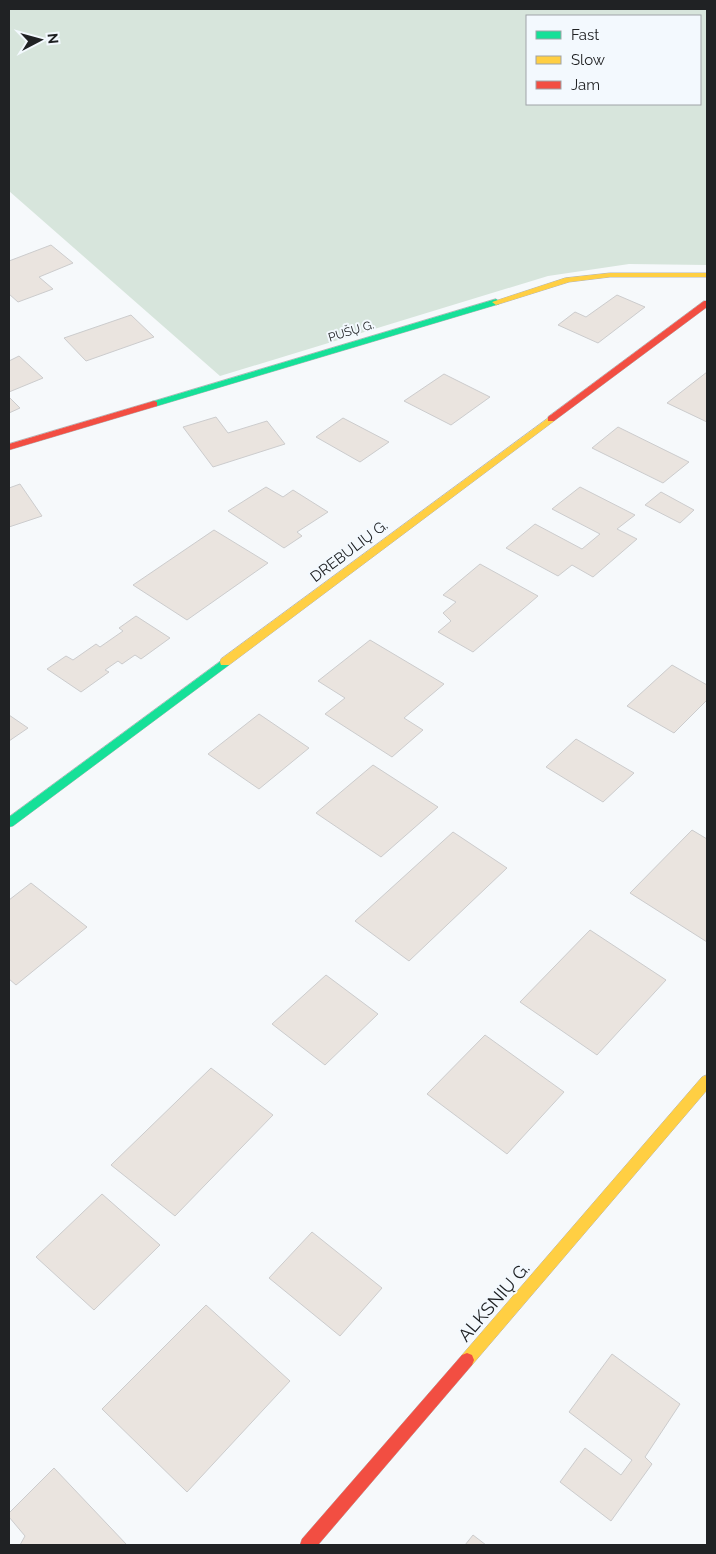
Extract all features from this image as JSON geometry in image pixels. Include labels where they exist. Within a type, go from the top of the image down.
[{"type":"street","name":"PUŠŲ G.","points":[[9,447],[568,280],[610,275],[707,274]]},
{"type":"street","name":"DREBULIŲ G.","points":[[9,823],[707,303]]},
{"type":"street","name":"ALKSNIŲ G.","points":[[308,1545],[707,1081]]},
{"type":"shaded area","points":[[9,9],[707,9],[707,265],[629,264],[548,276],[220,376],[9,191]]},
{"type":"building","points":[[51,245],[73,263],[39,277],[53,289],[18,302],[9,294],[9,261]]},
{"type":"building","points":[[617,295],[645,307],[598,343],[558,325],[575,312],[586,317]]},
{"type":"building","points":[[131,315],[154,337],[86,361],[64,338]]},
{"type":"building","points":[[19,356],[43,378],[9,392],[9,361]]},
{"type":"building","points":[[707,372],[707,422],[667,403]]},
{"type":"building","points":[[444,374],[490,397],[451,425],[404,401]]},
{"type":"building","points":[[9,397],[20,408],[9,413]]},
{"type":"building","points":[[216,417],[228,433],[267,421],[285,444],[213,467],[183,427]]},
{"type":"building","points":[[343,418],[389,442],[360,462],[316,437]]},
{"type":"building","points":[[618,427],[689,462],[663,483],[592,448]]},
{"type":"building","points":[[20,484],[42,516],[9,527],[9,488]]},
{"type":"building","points":[[266,487],[283,497],[293,490],[328,512],[297,532],[302,536],[284,548],[228,511]]},
{"type":"building","points":[[580,487],[635,515],[617,529],[637,539],[593,577],[572,565],[558,576],[506,548],[535,524],[582,549],[600,534],[552,509]]},
{"type":"building","points":[[661,492],[694,510],[680,523],[645,505]]},
{"type":"building","points":[[214,530],[268,563],[187,620],[133,585]]},
{"type":"building","points":[[480,564],[538,596],[473,652],[438,632],[451,621],[443,613],[456,602],[443,595]]},
{"type":"building","points":[[136,616],[170,638],[141,659],[135,655],[122,664],[118,661],[105,670],[109,672],[81,692],[47,669],[66,656],[73,660],[96,644],[100,647],[123,631],[119,628]]},
{"type":"building","points":[[370,640],[444,684],[404,718],[423,730],[392,757],[325,714],[345,698],[318,681]]},
{"type":"building","points":[[672,665],[707,685],[707,700],[674,733],[627,706]]},
{"type":"building","points":[[259,714],[309,748],[259,789],[208,754]]},
{"type":"building","points":[[9,715],[28,728],[9,741]]},
{"type":"building","points":[[576,739],[634,773],[603,802],[546,767]]},
{"type":"building","points":[[373,765],[438,807],[381,857],[316,813]]},
{"type":"building","points":[[692,830],[707,839],[707,942],[630,893]]},
{"type":"building","points":[[453,832],[507,868],[409,961],[355,921]]},
{"type":"building","points":[[31,883],[87,927],[16,985],[9,979],[9,900]]},
{"type":"building","points":[[590,930],[666,980],[597,1055],[520,1002]]},
{"type":"building","points":[[326,975],[378,1014],[325,1065],[272,1024]]},
{"type":"building","points":[[485,1035],[564,1092],[507,1154],[427,1094]]},
{"type":"building","points":[[211,1068],[273,1115],[175,1216],[111,1165]]},
{"type":"building","points":[[102,1194],[160,1245],[94,1310],[36,1257]]},
{"type":"building","points":[[312,1232],[382,1288],[340,1336],[269,1278]]},
{"type":"building","points":[[206,1305],[290,1381],[187,1492],[102,1409]]},
{"type":"building","points":[[612,1354],[680,1404],[645,1457],[652,1464],[611,1521],[560,1482],[585,1448],[621,1475],[632,1460],[569,1412]]},
{"type":"building","points":[[54,1468],[127,1545],[20,1545],[25,1536],[9,1517],[9,1513]]},
{"type":"building","points":[[473,1535],[486,1545],[465,1545]]},
{"type":"traffic: fast","points":[[154,404],[496,302]]},
{"type":"traffic: fast","points":[[9,823],[225,662]]},
{"type":"traffic: slow","points":[[496,302],[568,280],[610,275],[707,275]]},
{"type":"traffic: slow","points":[[225,662],[551,419]]},
{"type":"traffic: slow","points":[[467,1360],[707,1081]]},
{"type":"traffic: jam","points":[[551,419],[707,303]]},
{"type":"traffic: jam","points":[[9,447],[154,404]]},
{"type":"traffic: jam","points":[[308,1545],[467,1360]]}]
